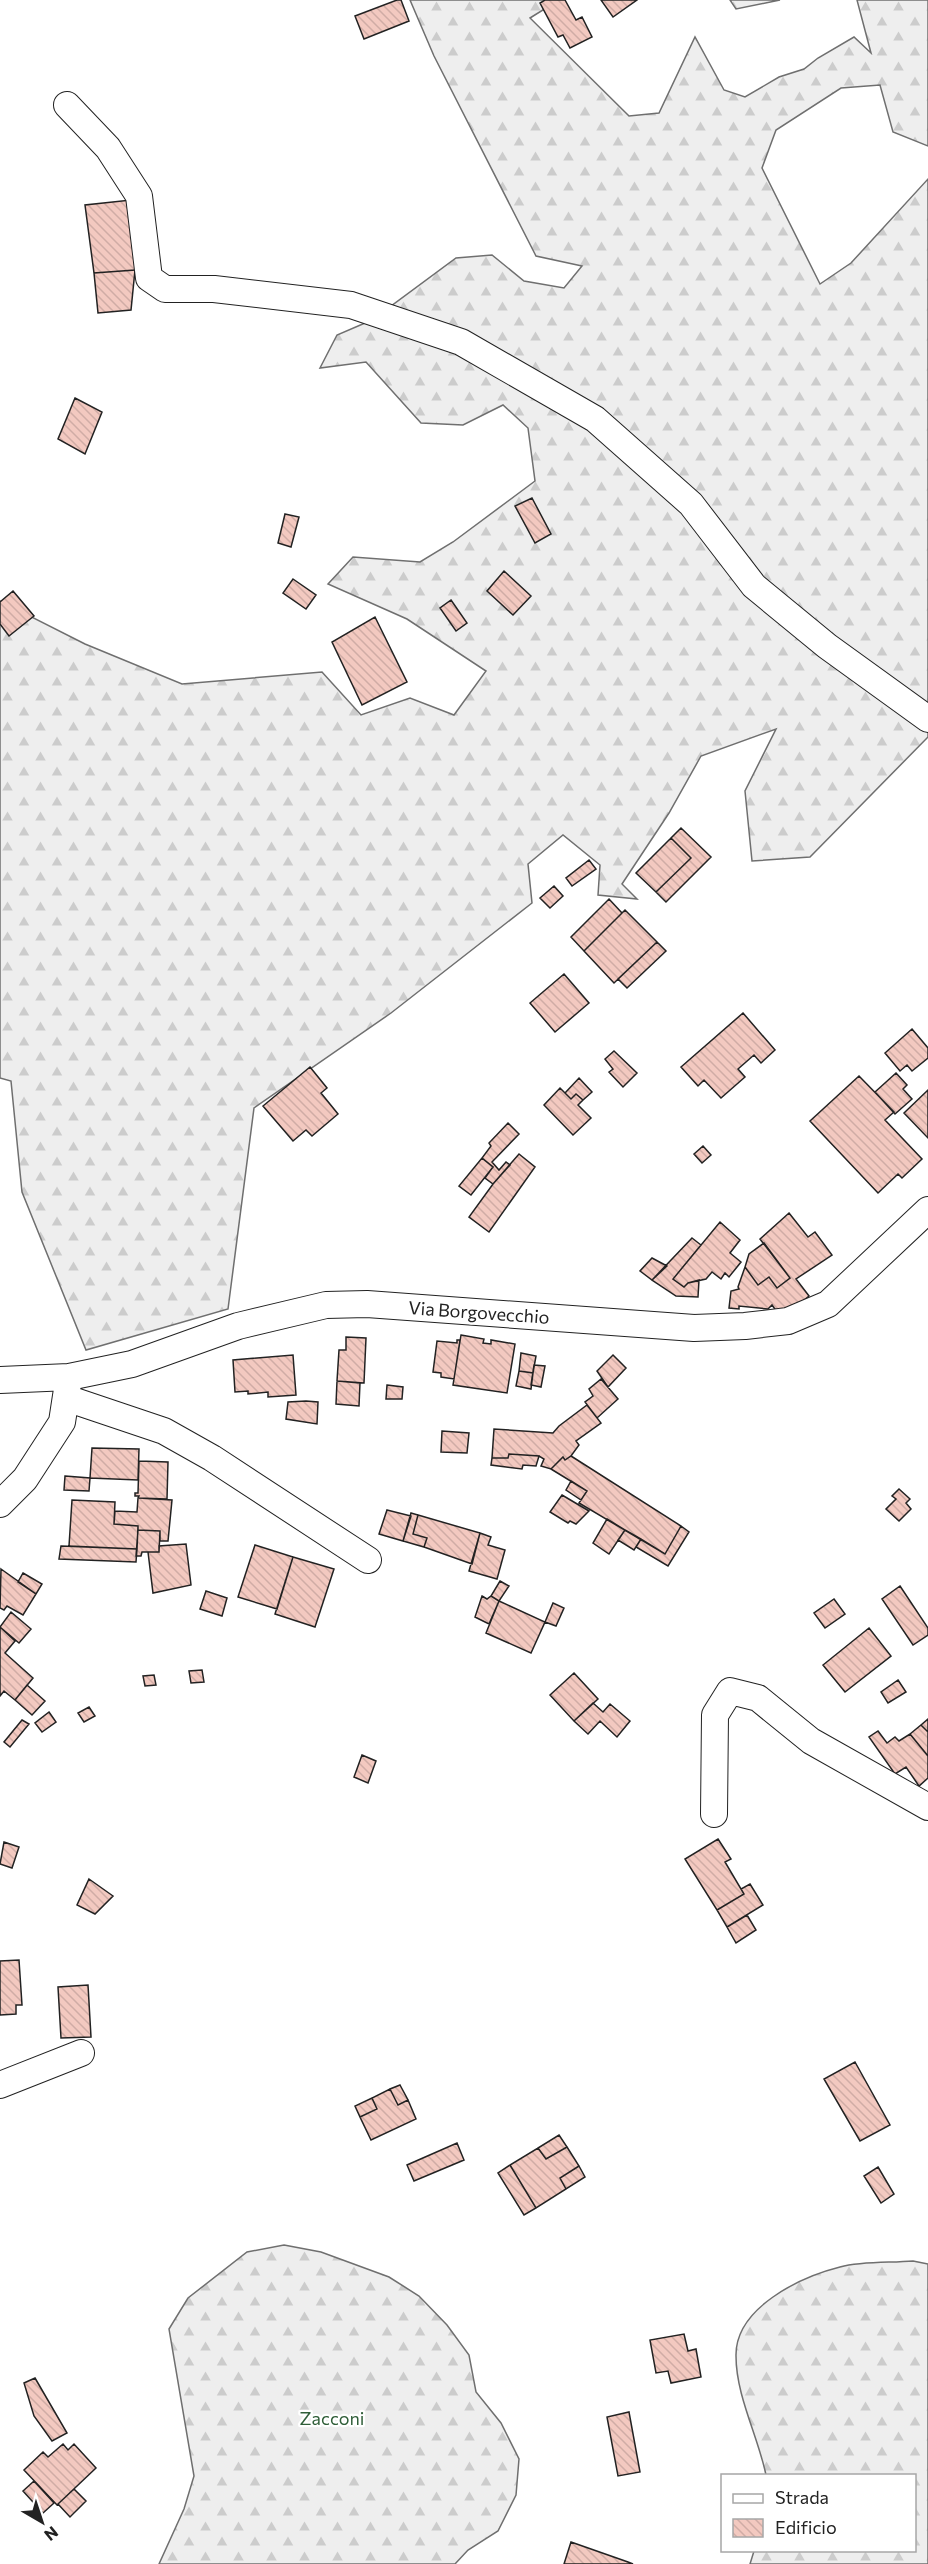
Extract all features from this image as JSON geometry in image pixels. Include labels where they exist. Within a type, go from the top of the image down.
[{"type":"street","points":[[67,105],[108,148],[139,196],[149,278],[165,289],[214,289],[351,305],[461,342],[595,419],[691,504],[754,586],[827,646],[928,720]]},
{"type":"street","name":"Via Borgovecchio","points":[[0,1380],[67,1387],[238,1326],[326,1305],[367,1304],[694,1328],[788,1321],[828,1304],[928,1210]]},
{"type":"street","points":[[0,1504],[25,1479],[62,1422],[67,1387],[164,1431],[212,1458],[368,1560]]},
{"type":"street","points":[[714,1814],[715,1715],[730,1691],[758,1698],[811,1741],[928,1807]]},
{"type":"street","points":[[0,2085],[81,2054]]},
{"type":"green space","points":[[410,0],[559,0],[530,18],[629,116],[659,113],[695,37],[724,90],[745,97],[779,77],[804,69],[854,37],[871,53],[857,0],[928,0],[928,146],[893,132],[880,85],[841,88],[776,130],[762,168],[820,284],[851,263],[928,179],[928,737],[810,857],[752,861],[745,791],[776,729],[701,756],[669,813],[622,884],[637,899],[598,895],[600,865],[563,835],[528,864],[532,903],[391,1013],[254,1108],[228,1309],[86,1350],[22,1192],[11,1081],[0,1078],[0,601],[85,644],[182,684],[322,672],[361,715],[410,698],[454,715],[486,671],[407,619],[328,584],[353,557],[420,562],[453,542],[535,481],[528,428],[503,405],[463,425],[421,423],[366,362],[320,368],[337,335],[372,320],[456,258],[492,255],[524,281],[564,288],[582,266],[536,256],[434,56]]},
{"type":"green space","points":[[730,0],[780,0],[736,9]]},
{"type":"green space","name":"Zacconi","points":[[284,2245],[321,2252],[389,2277],[419,2296],[447,2325],[469,2355],[476,2392],[501,2423],[519,2459],[516,2495],[498,2531],[468,2550],[455,2564],[159,2564],[184,2509],[194,2476],[169,2329],[188,2298],[247,2252]]},
{"type":"green space","points":[[913,2261],[928,2264],[928,2564],[750,2564],[754,2552],[916,2552],[916,2474],[766,2474],[743,2401],[737,2371],[736,2356],[739,2339],[746,2323],[758,2309],[773,2297],[807,2278],[849,2265]]},
{"type":"building","points":[[401,0],[409,21],[364,39],[355,16]]},
{"type":"building","points":[[545,0],[565,0],[576,20],[582,17],[592,37],[570,48],[563,35],[558,37],[540,3]]},
{"type":"building","points":[[601,0],[637,0],[613,17]]},
{"type":"building","points":[[131,200],[135,270],[94,273],[85,205]]},
{"type":"building","points":[[135,270],[131,310],[98,313],[94,273]]},
{"type":"building","points":[[75,398],[102,412],[85,454],[58,439]]},
{"type":"building","points":[[532,498],[551,534],[535,543],[515,506]]},
{"type":"building","points":[[285,514],[299,517],[291,547],[278,543]]},
{"type":"building","points":[[504,571],[531,596],[513,615],[487,591]]},
{"type":"building","points":[[293,579],[316,595],[306,609],[283,593]]},
{"type":"building","points":[[13,591],[34,616],[9,636],[0,624],[0,602]]},
{"type":"building","points":[[451,600],[467,623],[456,631],[440,608]]},
{"type":"building","points":[[375,617],[407,682],[362,705],[332,642]]},
{"type":"building","points":[[681,828],[711,857],[666,902],[656,892],[691,858],[671,838]]},
{"type":"building","points":[[671,838],[691,858],[656,892],[636,873]]},
{"type":"building","points":[[589,860],[596,869],[572,886],[566,878]]},
{"type":"building","points":[[554,886],[563,896],[550,908],[540,898]]},
{"type":"building","points":[[609,899],[622,913],[584,951],[571,937]]},
{"type":"building","points":[[625,910],[657,942],[614,983],[584,951]]},
{"type":"building","points":[[657,942],[666,951],[627,988],[618,979]]},
{"type":"building","points":[[564,974],[589,1003],[555,1032],[530,1003]]},
{"type":"building","points":[[743,1013],[775,1050],[761,1063],[754,1055],[738,1069],[745,1077],[721,1098],[704,1080],[698,1086],[681,1067]]},
{"type":"building","points":[[912,1029],[928,1048],[928,1058],[912,1071],[907,1065],[900,1071],[885,1053]]},
{"type":"building","points":[[614,1051],[637,1073],[623,1087],[609,1072],[613,1069],[605,1059]]},
{"type":"building","points":[[310,1067],[327,1088],[321,1093],[338,1114],[312,1136],[306,1130],[293,1141],[263,1106]]},
{"type":"building","points":[[896,1073],[907,1085],[903,1089],[912,1099],[895,1114],[875,1092]]},
{"type":"building","points":[[859,1076],[894,1112],[885,1120],[922,1159],[902,1178],[898,1174],[878,1193],[810,1121]]},
{"type":"building","points":[[579,1078],[592,1092],[583,1100],[576,1094],[571,1099],[565,1093]]},
{"type":"building","points":[[560,1088],[571,1099],[576,1094],[583,1100],[578,1105],[591,1118],[573,1135],[544,1105]]},
{"type":"building","points":[[928,1090],[928,1138],[904,1113]]},
{"type":"building","points":[[508,1123],[519,1134],[492,1162],[499,1170],[506,1162],[510,1165],[493,1184],[485,1178],[493,1167],[482,1158],[491,1146],[489,1143]]},
{"type":"building","points":[[703,1146],[711,1155],[702,1163],[694,1154]]},
{"type":"building","points":[[519,1154],[535,1167],[489,1232],[469,1217]]},
{"type":"building","points":[[482,1158],[493,1167],[471,1195],[459,1186]]},
{"type":"building","points":[[789,1213],[808,1237],[815,1232],[832,1255],[796,1279],[809,1296],[792,1310],[777,1312],[772,1305],[768,1309],[739,1306],[739,1309],[729,1308],[731,1291],[739,1289],[745,1267],[758,1285],[769,1277],[777,1288],[790,1278],[760,1239]]},
{"type":"building","points":[[720,1222],[740,1240],[730,1253],[741,1262],[729,1277],[725,1273],[721,1279],[712,1272],[706,1279],[688,1283],[684,1287],[673,1279]]},
{"type":"building","points":[[692,1238],[701,1245],[673,1279],[684,1287],[688,1283],[699,1280],[698,1297],[676,1296],[652,1280]]},
{"type":"building","points":[[764,1243],[790,1278],[777,1288],[769,1277],[758,1285],[745,1267],[749,1254]]},
{"type":"building","points":[[652,1258],[667,1266],[652,1280],[640,1271]]},
{"type":"building","points":[[461,1335],[484,1339],[483,1343],[491,1344],[491,1340],[515,1344],[507,1393],[453,1385]]},
{"type":"building","points":[[346,1337],[366,1338],[364,1383],[337,1381],[339,1350],[346,1350]]},
{"type":"building","points":[[457,1340],[460,1340],[454,1379],[441,1377],[441,1373],[433,1372],[437,1341],[457,1343]]},
{"type":"building","points":[[521,1353],[536,1356],[533,1373],[519,1371]]},
{"type":"building","points":[[293,1355],[296,1395],[268,1397],[268,1392],[248,1394],[248,1391],[235,1392],[233,1360]]},
{"type":"building","points":[[613,1355],[626,1368],[608,1387],[597,1371]]},
{"type":"building","points":[[534,1365],[545,1366],[541,1387],[531,1385]]},
{"type":"building","points":[[519,1371],[533,1373],[531,1389],[516,1386]]},
{"type":"building","points":[[601,1379],[618,1399],[597,1418],[585,1402],[593,1396],[589,1389]]},
{"type":"building","points":[[337,1381],[360,1383],[359,1406],[336,1404]]},
{"type":"building","points":[[387,1385],[403,1387],[402,1399],[386,1399]]},
{"type":"building","points":[[288,1402],[318,1402],[317,1424],[286,1419]]},
{"type":"building","points":[[587,1405],[601,1423],[576,1441],[579,1445],[571,1456],[565,1460],[563,1457],[551,1469],[541,1466],[544,1459],[539,1456],[509,1454],[508,1458],[492,1458],[494,1429],[553,1433]]},
{"type":"building","points":[[442,1431],[469,1433],[467,1453],[441,1452]]},
{"type":"building","points":[[92,1448],[139,1449],[138,1480],[90,1478]]},
{"type":"building","points":[[509,1454],[539,1456],[536,1466],[523,1465],[522,1469],[491,1465],[492,1458],[508,1458]]},
{"type":"building","points":[[571,1456],[681,1526],[665,1554],[579,1503],[587,1491],[551,1469],[563,1457],[565,1460]]},
{"type":"building","points":[[139,1461],[168,1462],[167,1499],[135,1496],[135,1493],[138,1493]]},
{"type":"building","points":[[65,1476],[90,1478],[89,1491],[64,1490]]},
{"type":"building","points":[[571,1481],[587,1491],[581,1500],[566,1490]]},
{"type":"building","points":[[899,1489],[910,1499],[906,1503],[911,1509],[899,1521],[886,1509],[896,1499],[892,1496]]},
{"type":"building","points":[[562,1495],[589,1511],[576,1524],[570,1521],[568,1523],[550,1512]]},
{"type":"building","points":[[138,1498],[172,1500],[168,1541],[160,1541],[160,1531],[138,1530],[138,1526],[114,1524],[115,1511],[137,1512]]},
{"type":"building","points":[[72,1500],[115,1502],[114,1524],[138,1526],[137,1549],[69,1546]]},
{"type":"building","points":[[387,1510],[411,1516],[403,1541],[379,1534]]},
{"type":"building","points":[[411,1513],[418,1515],[413,1534],[427,1538],[424,1547],[403,1541]]},
{"type":"building","points":[[418,1515],[480,1533],[472,1564],[424,1547],[427,1538],[413,1534]]},
{"type":"building","points":[[607,1519],[625,1530],[609,1554],[593,1543]]},
{"type":"building","points":[[681,1526],[689,1532],[668,1566],[636,1547],[641,1539],[665,1554]]},
{"type":"building","points":[[138,1530],[160,1531],[159,1552],[142,1552],[141,1556],[136,1556]]},
{"type":"building","points":[[625,1530],[641,1539],[634,1550],[618,1540]]},
{"type":"building","points":[[480,1533],[491,1537],[488,1545],[505,1550],[497,1579],[469,1571]]},
{"type":"building","points":[[186,1544],[191,1585],[153,1593],[148,1552],[159,1552],[159,1546]]},
{"type":"building","points":[[255,1545],[293,1557],[277,1609],[238,1597]]},
{"type":"building","points":[[61,1546],[137,1549],[136,1562],[59,1559]]},
{"type":"building","points":[[293,1557],[334,1569],[315,1627],[275,1614]]},
{"type":"building","points":[[1,1569],[36,1594],[23,1615],[7,1606],[4,1610],[0,1608]]},
{"type":"building","points":[[23,1573],[42,1584],[36,1594],[18,1582]]},
{"type":"building","points":[[500,1581],[509,1586],[499,1601],[491,1596]]},
{"type":"building","points":[[900,1586],[928,1628],[928,1635],[913,1645],[882,1599]]},
{"type":"building","points":[[206,1591],[227,1598],[222,1616],[200,1609]]},
{"type":"building","points":[[482,1596],[487,1599],[491,1596],[499,1601],[489,1624],[475,1617]]},
{"type":"building","points":[[834,1599],[845,1614],[825,1628],[814,1613]]},
{"type":"building","points":[[499,1601],[545,1622],[531,1653],[486,1633]]},
{"type":"building","points":[[553,1603],[564,1608],[556,1626],[545,1622]]},
{"type":"building","points":[[11,1612],[31,1629],[19,1643],[0,1627]]},
{"type":"building","points":[[0,1627],[15,1641],[5,1653],[33,1678],[15,1700],[4,1691],[0,1696]]},
{"type":"building","points":[[869,1628],[891,1656],[845,1692],[823,1665]]},
{"type":"building","points":[[202,1670],[204,1682],[191,1683],[189,1671]]},
{"type":"building","points":[[574,1673],[598,1699],[574,1721],[550,1695]]},
{"type":"building","points":[[154,1675],[156,1685],[145,1686],[143,1676]]},
{"type":"building","points":[[898,1680],[906,1692],[888,1703],[881,1692]]},
{"type":"building","points":[[27,1685],[45,1701],[32,1715],[15,1700]]},
{"type":"building","points":[[593,1703],[603,1712],[610,1704],[630,1721],[617,1737],[600,1721],[588,1734],[574,1721]]},
{"type":"building","points":[[89,1707],[95,1716],[84,1722],[78,1713]]},
{"type":"building","points":[[49,1712],[56,1722],[42,1732],[35,1723]]},
{"type":"building","points":[[928,1719],[928,1732],[921,1725]]},
{"type":"building","points":[[22,1720],[29,1724],[10,1747],[4,1742]]},
{"type":"building","points":[[921,1725],[928,1732],[928,1756],[910,1734]]},
{"type":"building","points":[[878,1731],[887,1743],[895,1737],[899,1741],[910,1734],[928,1756],[928,1778],[919,1786],[906,1767],[895,1774],[869,1737]]},
{"type":"building","points":[[362,1755],[376,1761],[368,1783],[354,1777]]},
{"type":"building","points":[[718,1839],[731,1859],[725,1862],[744,1894],[717,1910],[685,1859]]},
{"type":"building","points":[[4,1842],[19,1847],[12,1868],[0,1864]]},
{"type":"building","points":[[89,1879],[113,1896],[95,1914],[77,1905]]},
{"type":"building","points":[[750,1884],[763,1905],[727,1927],[717,1910],[744,1894],[741,1889]]},
{"type":"building","points":[[747,1915],[756,1930],[736,1943],[727,1927]]},
{"type":"building","points":[[19,1960],[22,2005],[16,2005],[16,2014],[0,2015],[0,1961]]},
{"type":"building","points":[[88,1985],[91,2037],[61,2038],[58,1987]]},
{"type":"building","points":[[855,2062],[890,2125],[860,2141],[824,2079]]},
{"type":"building","points":[[400,2085],[408,2100],[398,2105],[390,2089]]},
{"type":"building","points":[[390,2089],[398,2105],[408,2100],[416,2119],[371,2140],[360,2117],[377,2109],[372,2098]]},
{"type":"building","points":[[372,2098],[377,2109],[360,2117],[355,2106]]},
{"type":"building","points":[[559,2135],[567,2147],[546,2159],[538,2148]]},
{"type":"building","points":[[457,2143],[464,2160],[414,2181],[407,2165]]},
{"type":"building","points":[[567,2147],[579,2166],[560,2178],[566,2189],[536,2208],[510,2165],[538,2148],[546,2159]]},
{"type":"building","points":[[510,2165],[536,2208],[524,2215],[498,2173]]},
{"type":"building","points":[[579,2166],[585,2177],[566,2189],[560,2178]]},
{"type":"building","points":[[878,2167],[894,2194],[881,2203],[864,2176]]},
{"type":"building","points":[[684,2334],[688,2351],[696,2349],[701,2377],[671,2383],[668,2371],[656,2373],[650,2340]]},
{"type":"building","points":[[35,2378],[67,2433],[52,2441],[34,2416],[24,2383]]},
{"type":"building","points":[[629,2412],[640,2472],[618,2476],[607,2417]]},
{"type":"building","points":[[63,2444],[68,2450],[74,2444],[96,2468],[57,2505],[24,2470],[43,2452],[48,2457]]},
{"type":"building","points":[[34,2481],[54,2503],[43,2513],[23,2491]]},
{"type":"building","points":[[74,2489],[86,2501],[70,2517],[58,2504]]},
{"type":"building","points":[[571,2542],[628,2562],[633,2564],[564,2564]]}]
